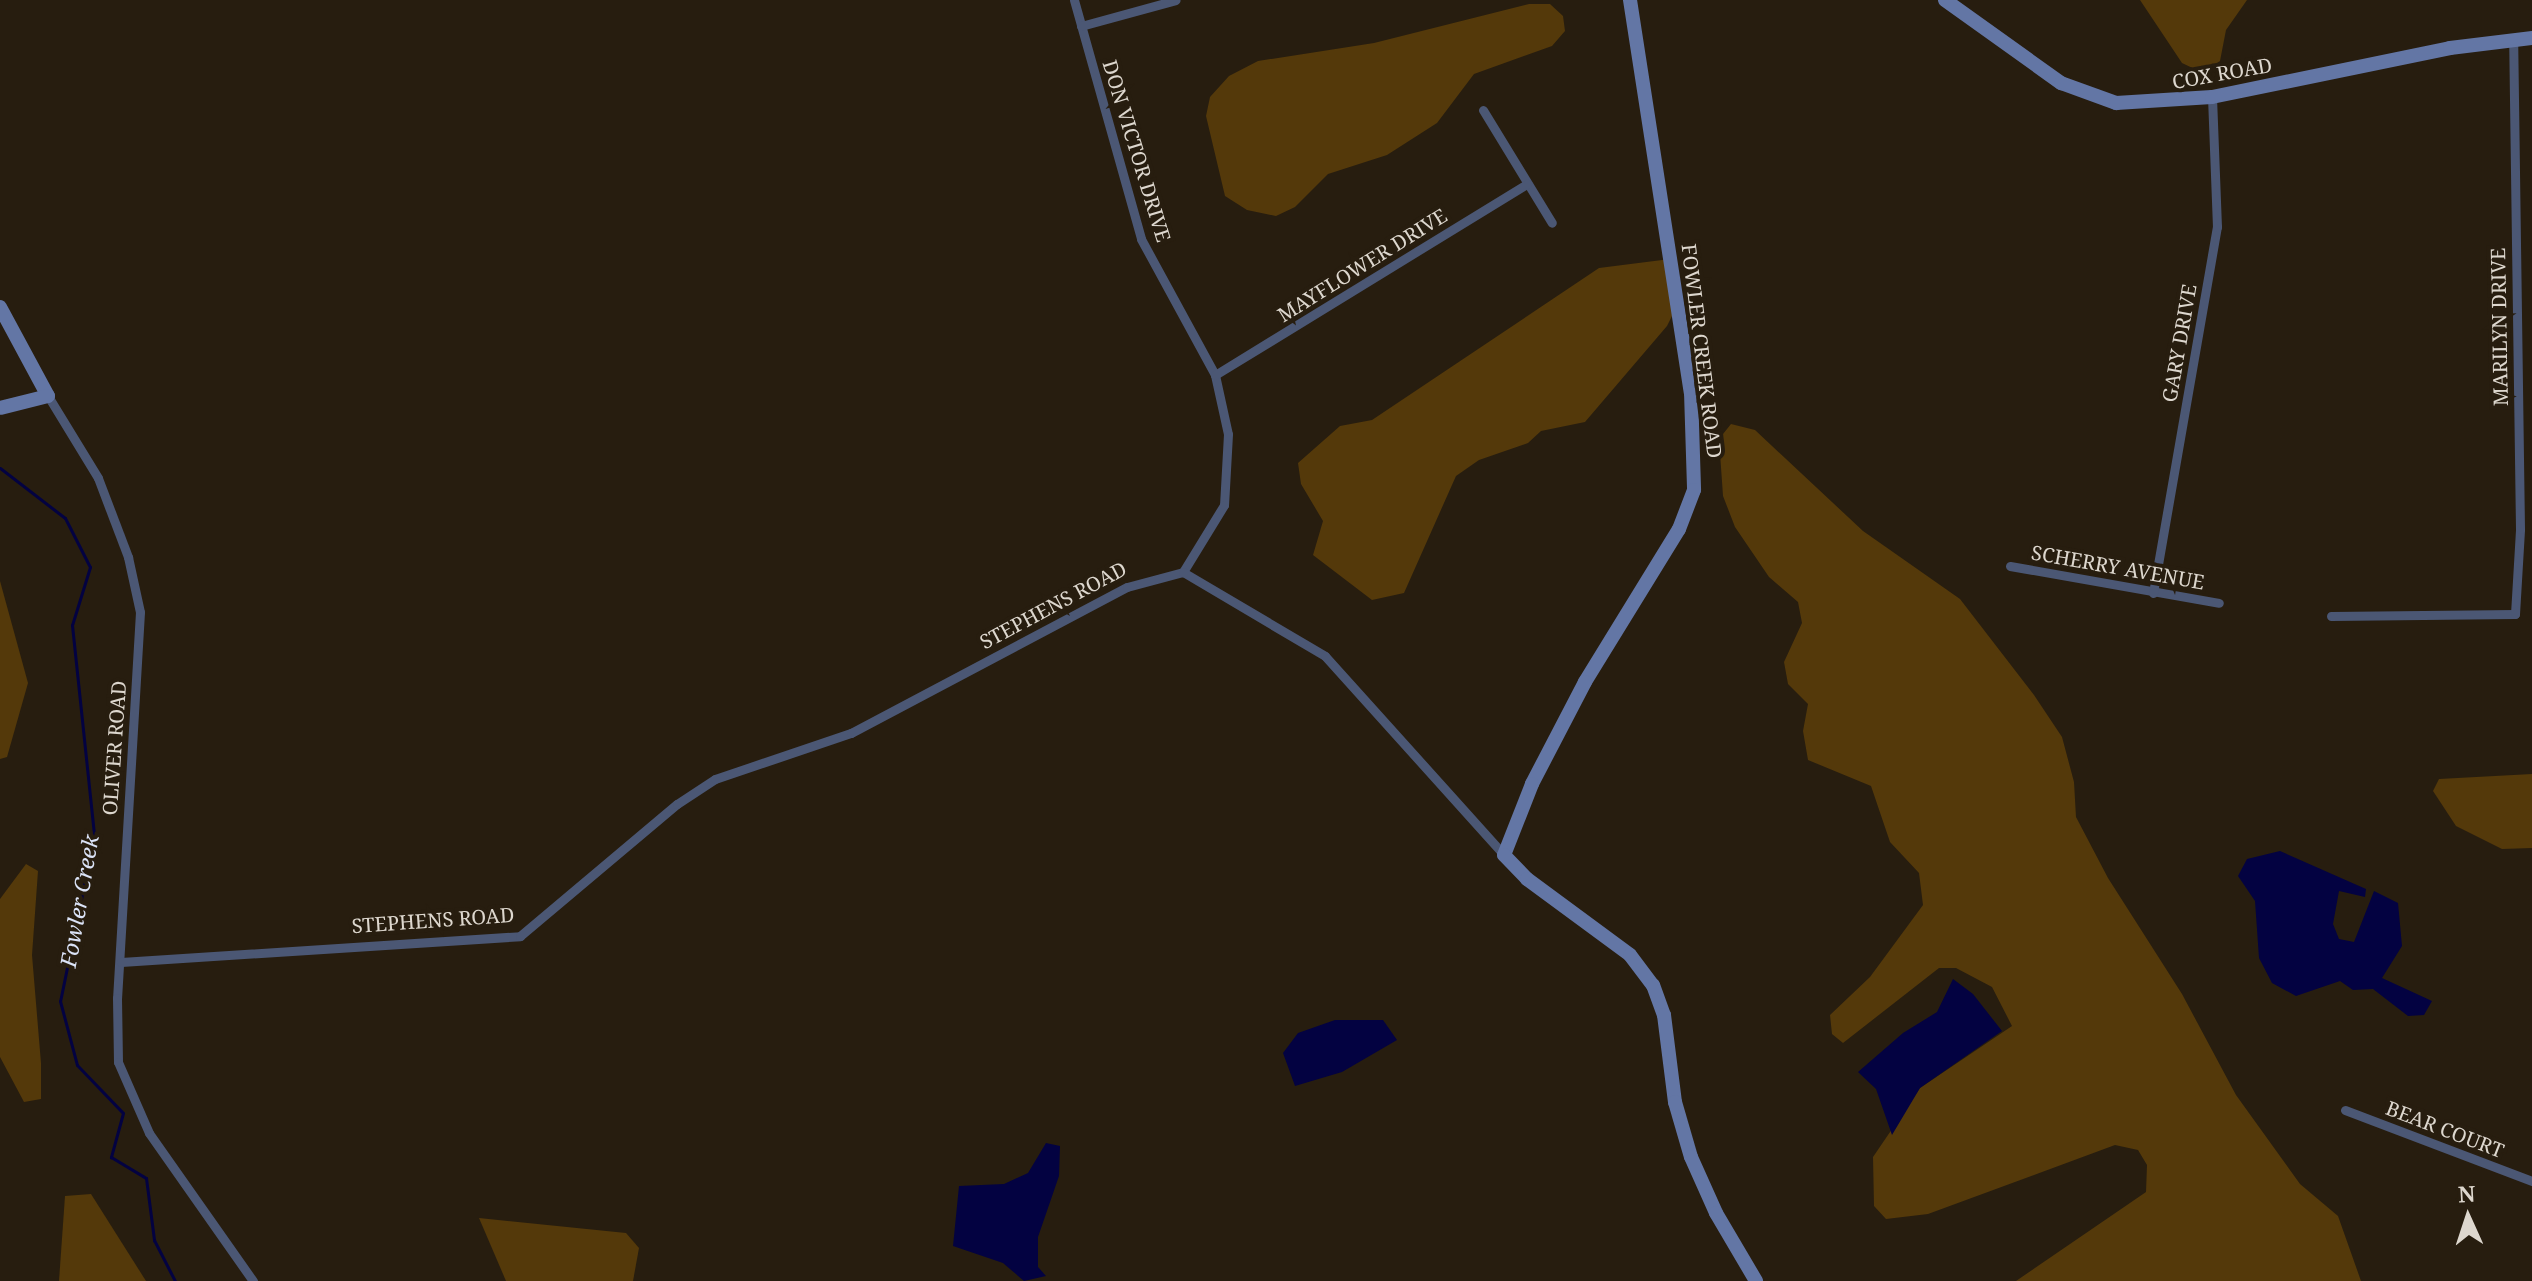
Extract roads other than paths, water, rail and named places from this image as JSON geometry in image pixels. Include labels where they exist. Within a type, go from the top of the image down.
[{"type":"main road","name":"FOWLER CREEK ROAD","points":[[1504,855],[1578,695],[1679,529],[1694,490],[1697,438],[1691,392],[1630,0]]},
{"type":"main road","name":"COX ROAD","points":[[1945,0],[2034,66],[2089,96],[2148,105],[2212,97],[2513,39],[2532,38]]},
{"type":"main road","name":"OLIVER ROAD","points":[[0,307],[48,396]]},
{"type":"main road","points":[[4,407],[48,396]]},
{"type":"main road","points":[[1504,855],[1527,879],[1630,955],[1653,985],[1664,1015],[1675,1102],[1691,1157],[1716,1213],[1756,1281]]},
{"type":"street","name":"DON VICTOR DRIVE","points":[[1074,0],[1141,239],[1215,375],[1228,434],[1228,482],[1213,526],[1183,572]]},
{"type":"street","points":[[1081,26],[1176,0]]},
{"type":"street","name":"MARILYN DRIVE","points":[[2331,616],[2515,614],[2520,529],[2513,39]]},
{"type":"street","name":"GARY DRIVE","points":[[2153,593],[2217,227],[2212,97]]},
{"type":"street","points":[[1483,110],[1552,223]]},
{"type":"street","name":"MAYFLOWER DRIVE","points":[[1215,375],[1527,184]]},
{"type":"street","name":"OLIVER ROAD","points":[[48,396],[98,478],[128,557],[140,612],[115,1042],[129,1096],[253,1281]]},
{"type":"street","name":"SCHERRY AVENUE","points":[[2010,566],[2219,603]]},
{"type":"street","points":[[1183,572],[1325,656],[1504,855]]},
{"type":"street","name":"STEPHENS ROAD","points":[[121,962],[520,936],[707,783],[851,733],[1127,587],[1183,572]]},
{"type":"street","name":"BEAR COURT","points":[[2345,1110],[2532,1181]]},
{"type":"waterway","name":"Fowler Creek","points":[[0,468],[65,518],[90,567],[72,625],[94,836],[60,1001],[77,1065],[123,1113],[111,1157],[146,1178],[154,1240],[175,1281]]}]
